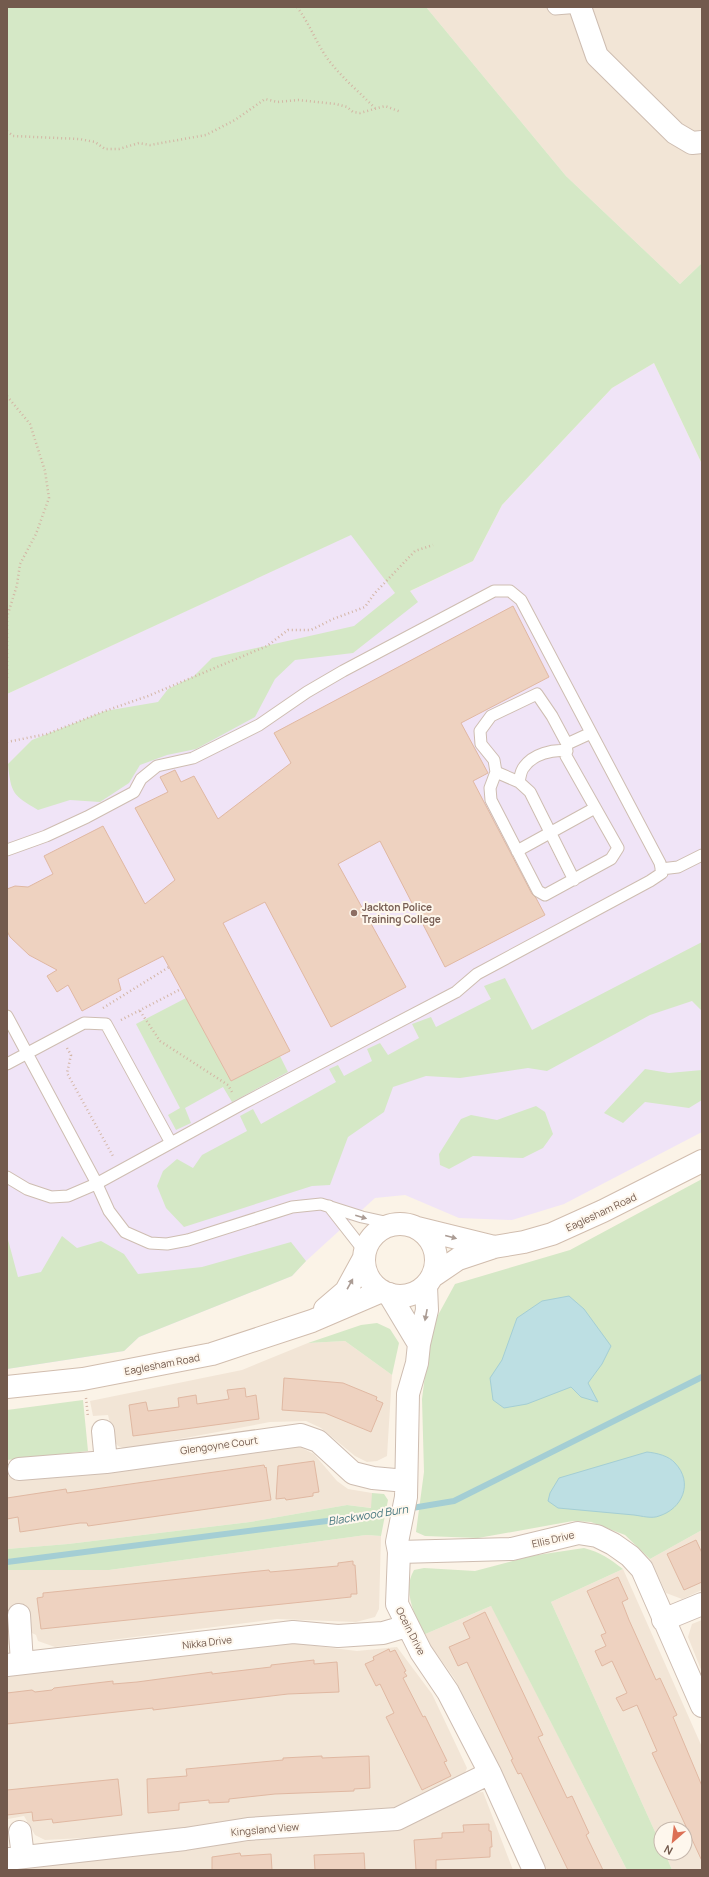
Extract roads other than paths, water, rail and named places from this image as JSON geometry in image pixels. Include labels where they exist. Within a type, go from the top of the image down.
[{"type":"street","points":[[580,7],[597,56],[674,133],[692,143],[701,144]]},
{"type":"street","name":"Eaglesham Road","points":[[429,1281],[458,1259],[494,1247],[524,1242],[552,1234],[603,1211],[702,1161]]},
{"type":"street","points":[[386,1293],[405,1296],[417,1293],[429,1281],[436,1264],[436,1253],[432,1242],[424,1233],[404,1225]]},
{"type":"street","points":[[312,1321],[346,1291],[365,1255],[370,1241],[378,1231],[404,1225],[494,1247]]},
{"type":"street","points":[[365,1255],[365,1269],[368,1277],[386,1293],[419,1344]]},
{"type":"street","name":"Ocein Drive","points":[[429,1281],[427,1310],[419,1344],[418,1363],[408,1394],[406,1489],[397,1542],[399,1552],[397,1604],[421,1652],[448,1692],[490,1773],[534,1870]]},
{"type":"street","name":"Eaglesham Road","points":[[7,1387],[83,1379],[212,1354],[312,1321],[386,1293]]},
{"type":"street","points":[[103,1431],[106,1462]]},
{"type":"street","name":"Glengoyne Court","points":[[19,1469],[106,1462],[301,1435],[318,1441],[353,1473],[406,1489]]},
{"type":"street","name":"Ellis Drive","points":[[399,1552],[512,1549],[578,1533],[597,1536],[630,1556],[642,1569],[663,1620],[702,1706]]},
{"type":"street","points":[[663,1620],[702,1604]]},
{"type":"street","points":[[15,1664],[20,1615]]},
{"type":"street","name":"Nikka Drive","points":[[15,1664],[293,1632],[338,1636],[383,1633],[407,1626]]},
{"type":"street","name":"Kingsland View","points":[[15,1858],[185,1839],[248,1829],[397,1819],[490,1773]]},
{"type":"street","points":[[15,1858],[20,1832]]},
{"type":"lane","points":[[553,7],[555,9],[580,7]]},
{"type":"lane","points":[[7,850],[46,836],[87,817],[134,792],[141,779],[157,766],[193,758],[259,725],[307,692],[343,671],[494,591],[510,591],[521,600],[660,863],[662,873],[650,881],[477,974],[456,992],[240,1105],[96,1184],[68,1196],[51,1197],[27,1189],[7,1177]]},
{"type":"lane","points":[[537,694],[552,716],[567,747],[566,756],[618,848],[611,860],[545,895],[538,891],[491,800],[490,788],[496,772],[494,760],[481,744],[480,732],[491,716],[537,694]]},
{"type":"lane","points":[[519,782],[523,768],[530,760],[556,749],[567,747],[591,733]]},
{"type":"lane","points":[[496,772],[519,782],[530,792],[574,880]]},
{"type":"lane","points":[[517,851],[595,808]]},
{"type":"lane","points":[[661,869],[678,867],[702,855]]},
{"type":"lane","points":[[7,1016],[96,1184],[109,1212],[125,1232],[150,1243],[167,1244],[188,1240],[292,1207],[321,1204],[362,1217],[404,1225]]},
{"type":"lane","points":[[7,1064],[84,1023],[104,1026],[171,1143]]},
{"type":"lane","points":[[329,1206],[365,1255]]},
{"type":"water","points":[[569,1296],[584,1309],[611,1346],[602,1364],[588,1383],[598,1402],[581,1397],[571,1387],[527,1404],[504,1408],[493,1400],[490,1378],[502,1360],[517,1318],[542,1301]]},
{"type":"water","points":[[647,1452],[670,1458],[681,1471],[684,1479],[683,1494],[674,1508],[667,1513],[656,1517],[647,1517],[558,1508],[548,1501],[550,1493],[559,1478]]},
{"type":"waterway","name":"Blackwood Burn","points":[[7,1562],[358,1517],[454,1501],[702,1377]]},
{"type":"place","name":"Jackton Police Training College","points":[[354,913]]}]
